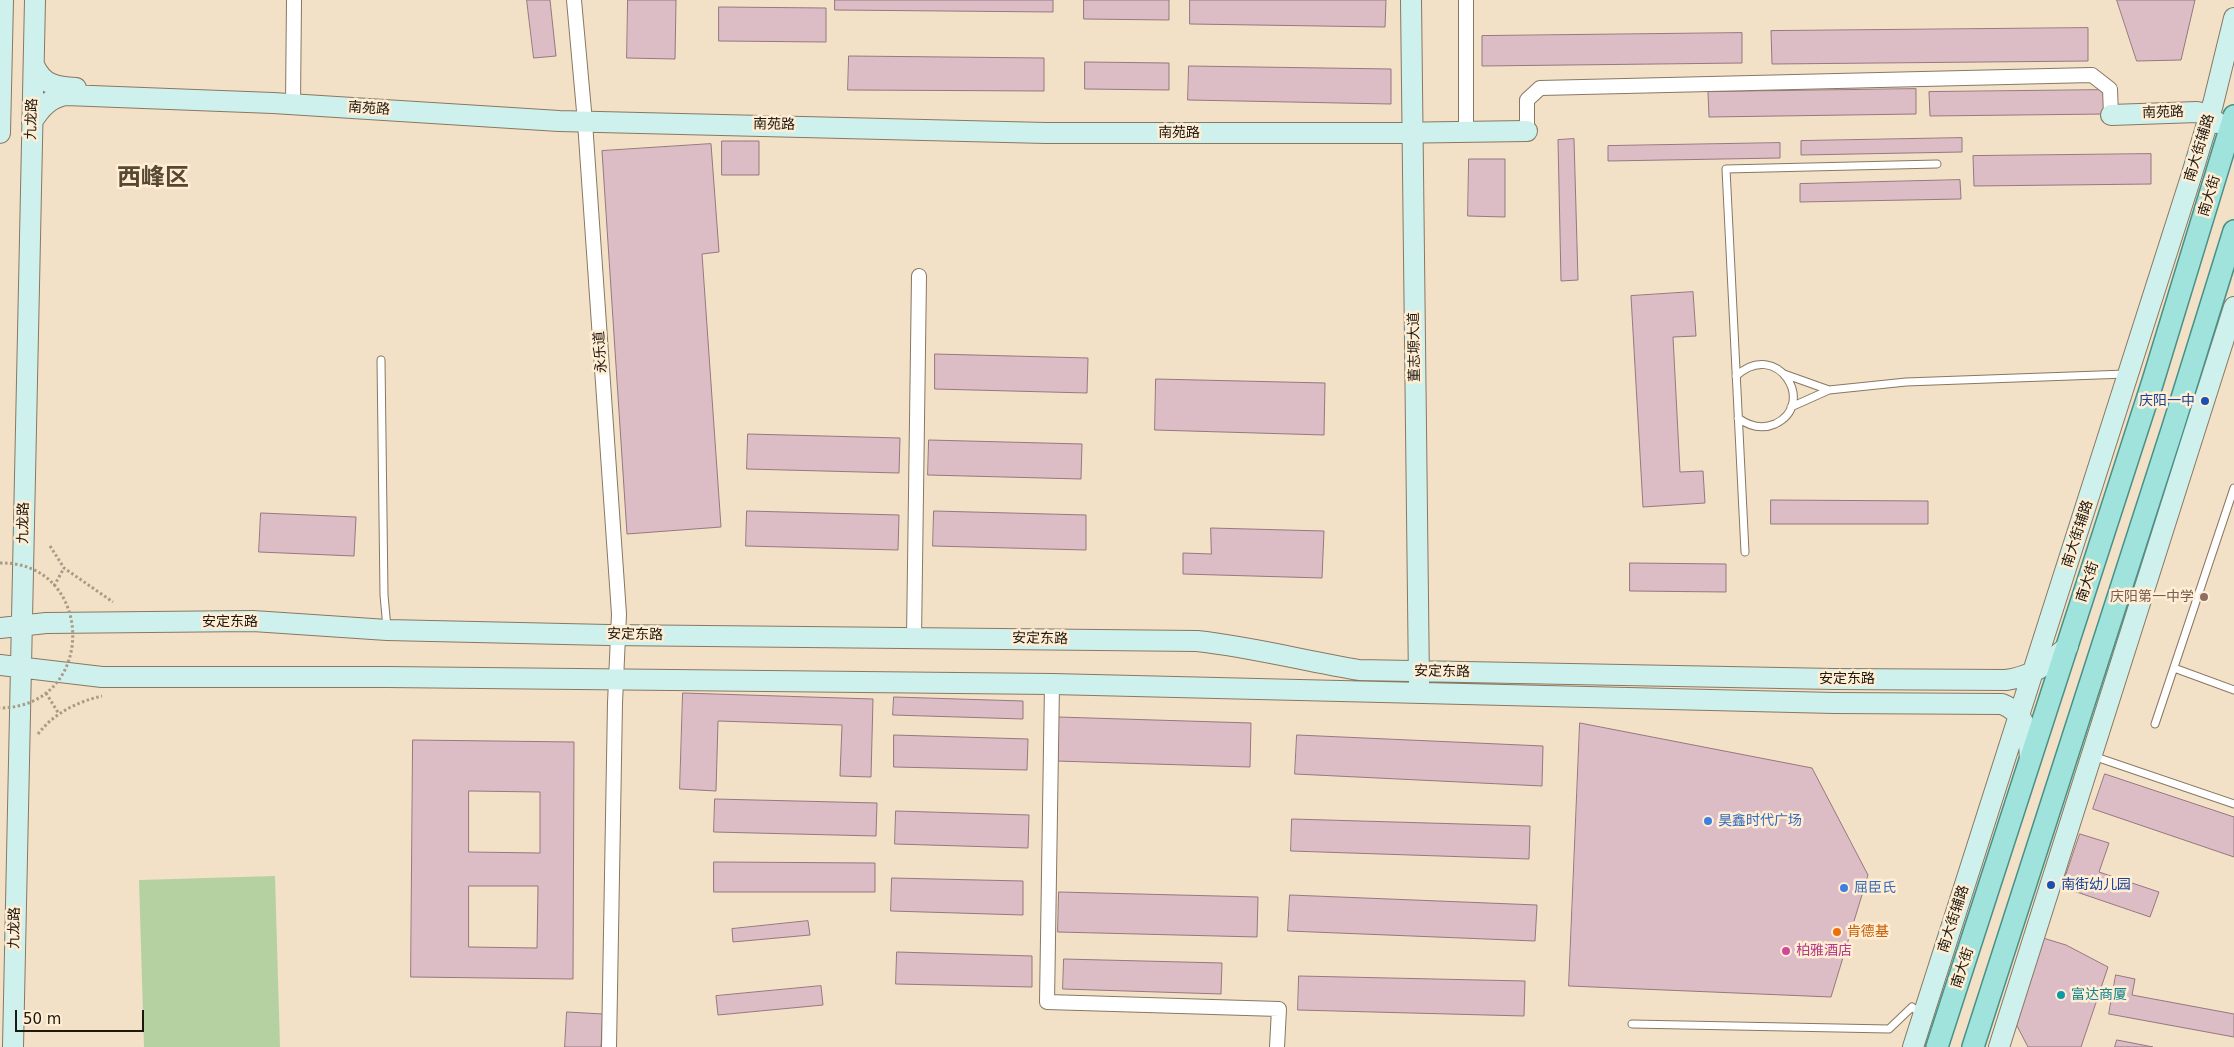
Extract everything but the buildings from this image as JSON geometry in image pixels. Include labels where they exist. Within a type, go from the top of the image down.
[{"type":"main road","points":[[0,133],[3,0]]},
{"type":"main road","name":"九龙路","points":[[13,1047],[35,0]]},
{"type":"main road","name":"董志塬大道","points":[[1402,0],[1408,129],[1414,694]]},
{"type":"main road","name":"董志塬大道","points":[[1408,129],[1412,0]]},
{"type":"main road","name":"南大街辅路","points":[[1913,1047],[2129,374],[2212,108],[2234,18]]},
{"type":"main road","name":"南苑路","points":[[34,65],[41,78],[56,86],[584,118],[1408,129],[1527,127]]},
{"type":"main road","name":"南苑路","points":[[2111,111],[2197,105],[2212,108],[2234,89]]},
{"type":"main road","name":"南苑路","points":[[32,122],[44,105],[56,97],[66,95],[293,100]]},
{"type":"main road","points":[[2212,108],[2226,144]]},
{"type":"main road","name":"南大街","points":[[1938,1047],[2142,415],[2234,116]]},
{"type":"main road","points":[[1973,1047],[2173,427],[2234,231]]},
{"type":"main road","points":[[1999,1047],[2234,307]]},
{"type":"main road","points":[[2142,415],[2151,406],[2160,403],[2167,407],[2172,414],[2173,427]]},
{"type":"main road","name":"安定东路","points":[[0,628],[46,624],[254,621],[387,630],[618,635],[1197,641],[1265,650],[1359,670],[1834,679],[2006,680],[2022,678],[2033,673],[2068,646]]},
{"type":"main road","name":"安定东路","points":[[0,665],[102,677],[387,677],[1052,684],[1824,703],[2002,704],[2013,708],[2020,715]]},
{"type":"main road","points":[[2020,715],[2027,732],[2030,763]]},
{"type":"main road","points":[[1994,984],[1994,1007],[1999,1047]]},
{"type":"street","points":[[293,100],[294,0]]},
{"type":"street","name":"永乐道","points":[[574,0],[619,614],[615,704],[609,1047]]},
{"type":"street","points":[[1466,0],[1466,128]]},
{"type":"street","points":[[1527,127],[1527,100],[1540,88],[2092,76],[2110,89],[2111,111]]},
{"type":"street","points":[[914,638],[919,276]]},
{"type":"street","points":[[1052,684],[1047,1002],[1279,1009],[1277,1047]]},
{"type":"lane","points":[[1745,552],[1726,170],[1937,164]]},
{"type":"lane","points":[[381,360],[384,595],[387,630]]},
{"type":"lane","points":[[1736,376],[1751,366],[1769,365],[1784,374],[1829,390]]},
{"type":"lane","points":[[1784,374],[1792,390],[1791,407]]},
{"type":"lane","points":[[1738,418],[1754,426],[1763,427],[1780,422],[1791,407],[1829,390],[1906,382],[2129,374]]},
{"type":"lane","points":[[2155,724],[2234,488]]},
{"type":"lane","points":[[2174,668],[2234,690]]},
{"type":"lane","points":[[2092,756],[2234,804]]},
{"type":"lane","points":[[1632,1024],[1889,1029],[1912,1007],[1923,1015]]},
{"type":"path","points":[[50,546],[64,568],[113,602]]},
{"type":"path","points":[[0,563],[20,565],[32,570],[54,586],[69,608],[74,635],[73,648],[64,673],[46,694],[22,706],[0,708]]},
{"type":"path","points":[[54,586],[64,568]]},
{"type":"path","points":[[46,694],[59,714]]},
{"type":"path","points":[[36,737],[59,714],[73,705],[103,696]]},
{"type":"green space","points":[[275,876],[280,1047],[144,1047],[139,880]]},
{"type":"place","name":"庆阳一中","points":[[2205,401]]},
{"type":"place","name":"庆阳第一中学","points":[[2204,597]]},
{"type":"place","name":"昊鑫时代广场","points":[[1708,821]]},
{"type":"place","name":"南街幼儿园","points":[[2051,885]]},
{"type":"place","name":"屈臣氏","points":[[1844,888]]},
{"type":"place","name":"肯德基","points":[[1837,932]]},
{"type":"place","name":"柏雅酒店","points":[[1786,951]]},
{"type":"place","name":"富达商厦","points":[[2061,995]]},
{"type":"district","name":"西峰区","points":[[153,179]]}]
